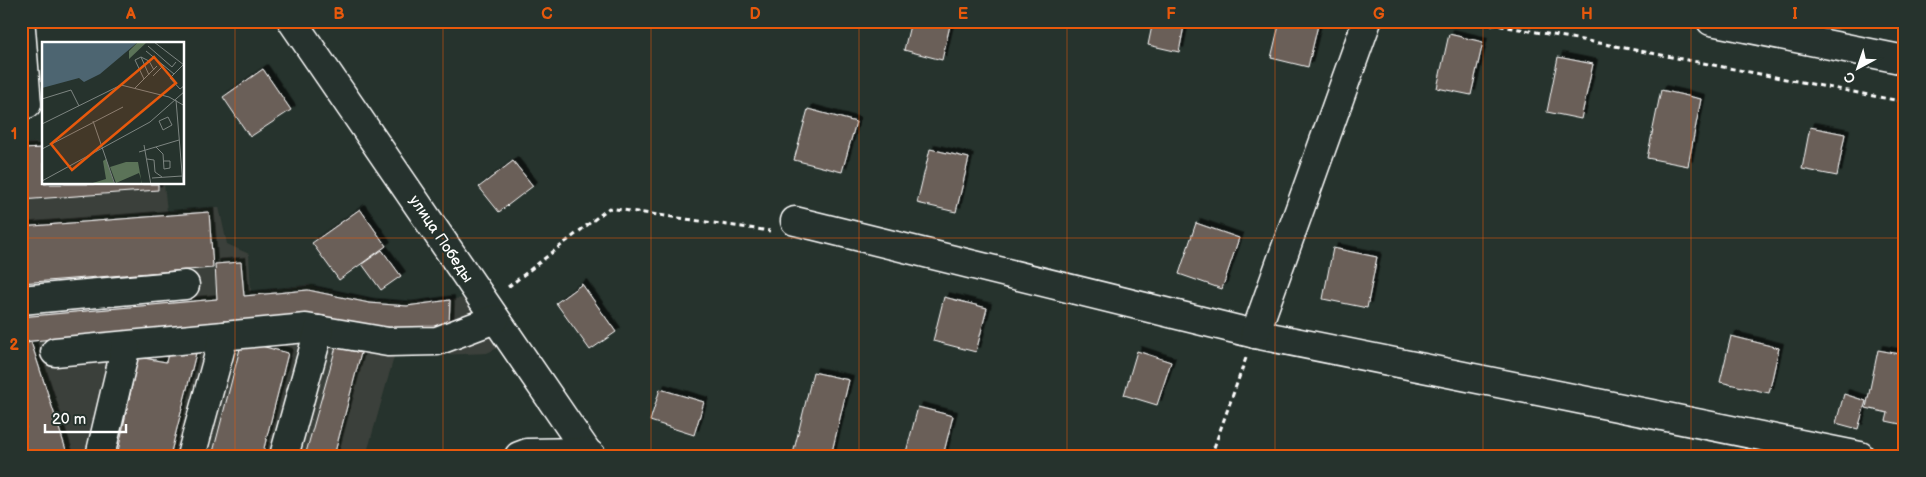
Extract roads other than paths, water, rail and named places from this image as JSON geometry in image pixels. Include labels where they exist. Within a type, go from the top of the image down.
[{"type":"street","name":"улица Победы","points":[[292,21],[589,454]]},
{"type":"street","points":[[1255,334],[1367,21]]},
{"type":"street","points":[[1710,21],[1905,60]]},
{"type":"street","points":[[21,29],[24,104]]},
{"type":"street","points":[[795,221],[1255,334],[1860,456]]},
{"type":"street","points":[[21,300],[185,285]]},
{"type":"street","points":[[55,352],[306,328],[388,342],[437,341],[490,312]]},
{"type":"street","points":[[284,456],[318,330]]},
{"type":"street","points":[[191,456],[224,336]]},
{"type":"street","points":[[100,456],[126,346]]},
{"type":"street","points":[[519,456],[527,453],[589,454]]}]
